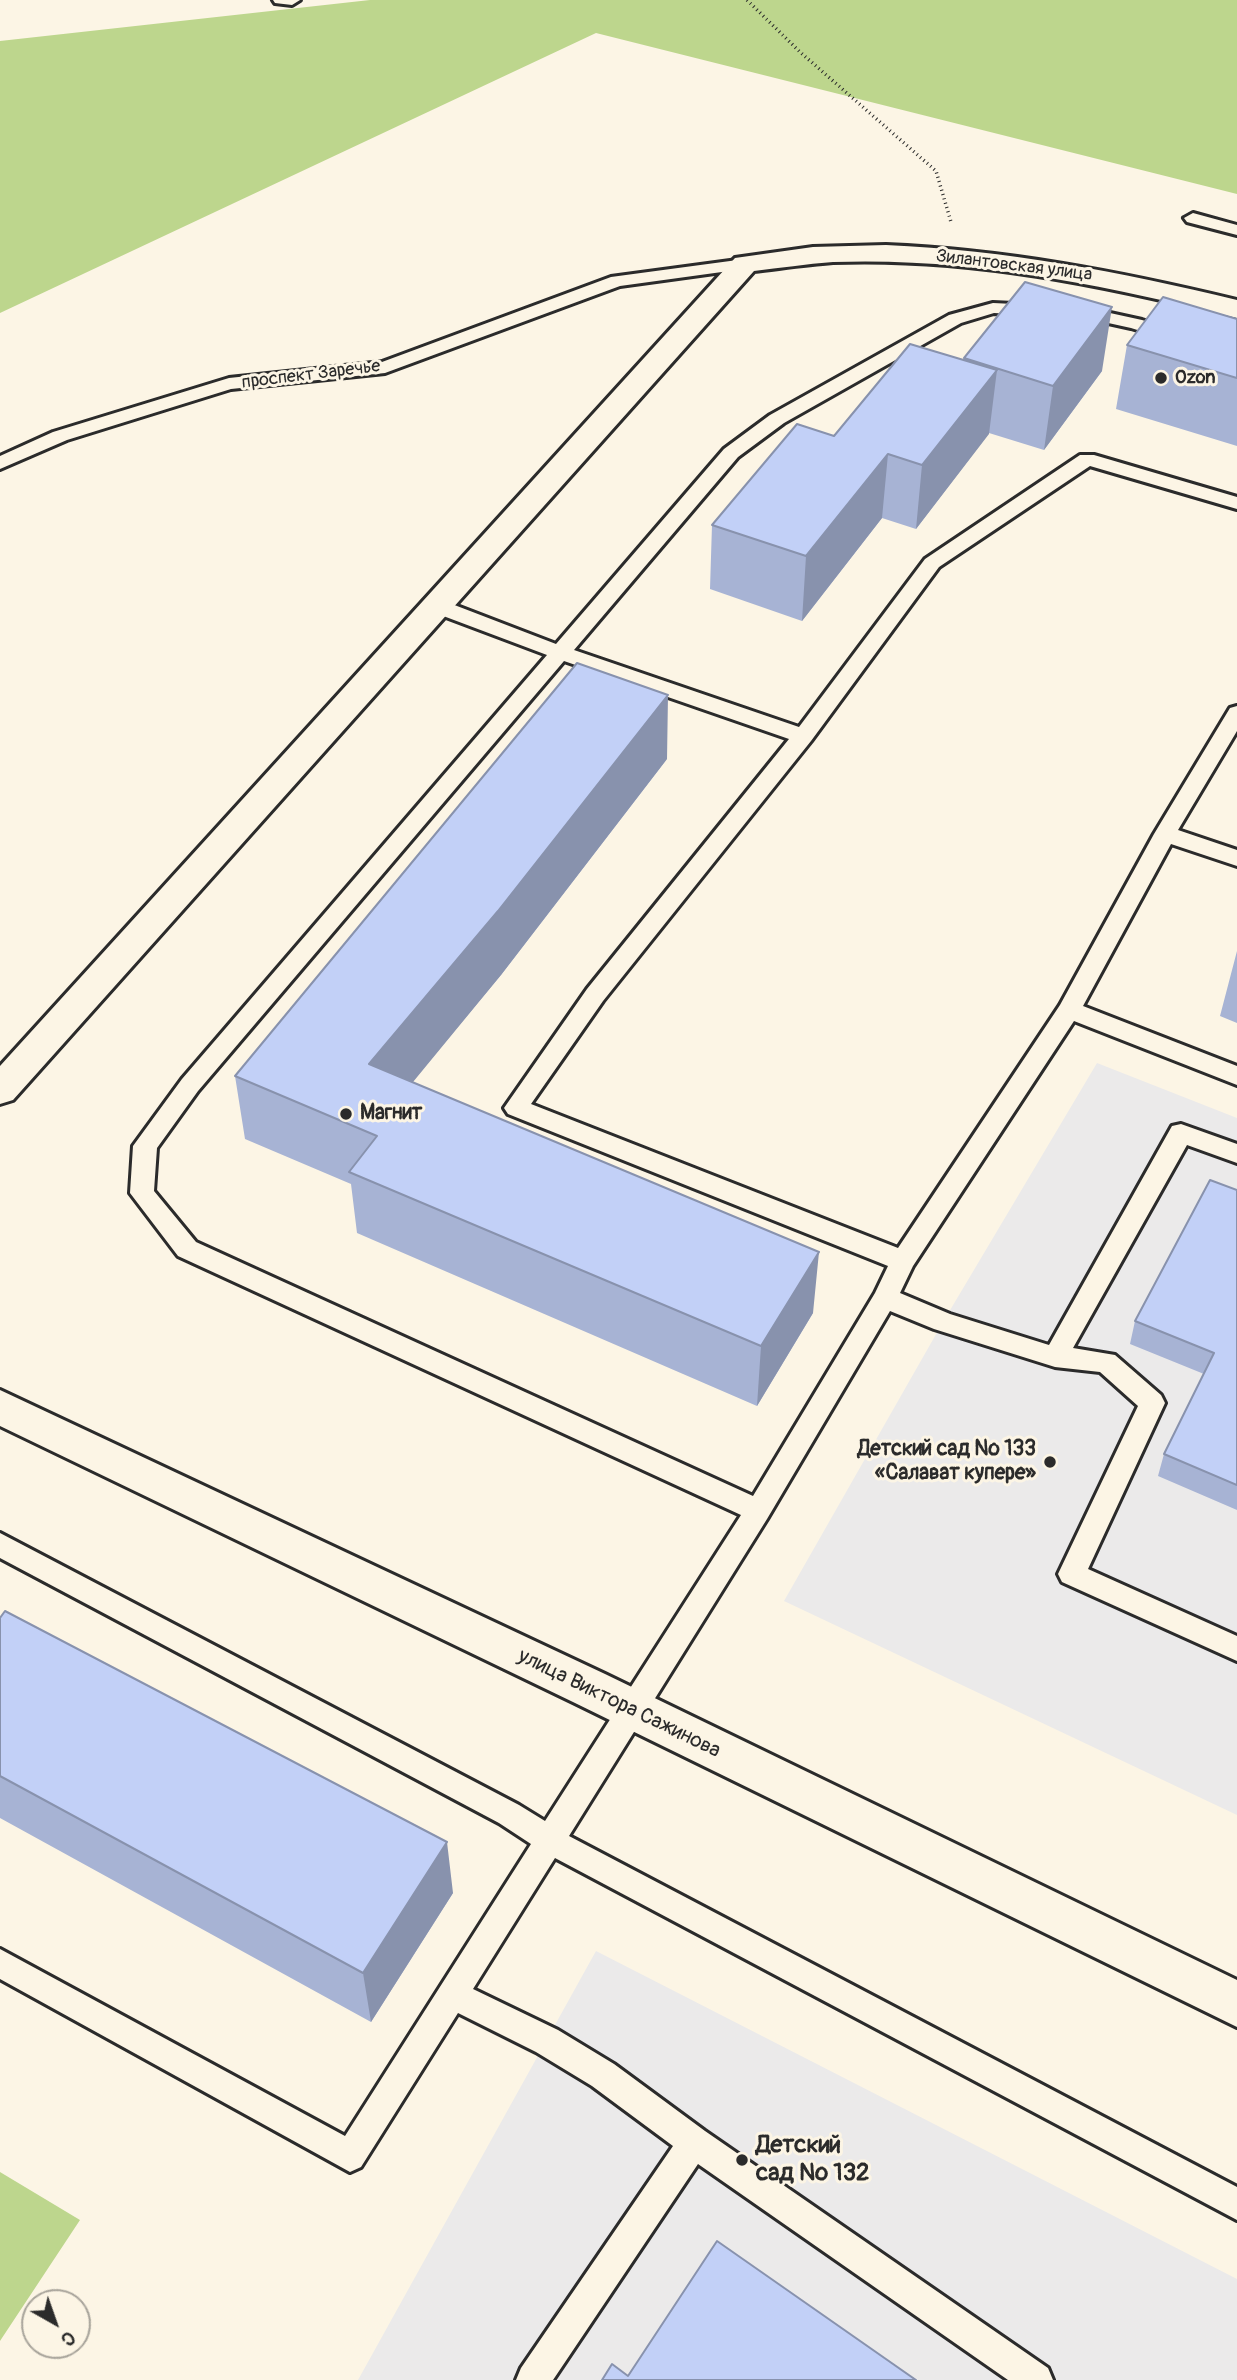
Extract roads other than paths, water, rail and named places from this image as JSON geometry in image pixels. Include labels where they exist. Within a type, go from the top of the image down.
[{"type":"street","name":"Зилантовская улица","points":[[745,264],[835,254],[961,256],[1129,282],[1237,309]]},
{"type":"street","points":[[0,1090],[745,264]]},
{"type":"street","name":"улица Виктора Сажинова","points":[[0,1407],[634,1710],[1237,2004]]},
{"type":"lane","points":[[281,0],[292,0]]},
{"type":"lane","points":[[1193,218],[1237,230]]},
{"type":"lane","name":"проспект Заречье","points":[[0,463],[60,436],[229,384],[385,367],[617,281],[745,264]]},
{"type":"lane","points":[[758,1511],[187,1249],[142,1194],[145,1146],[190,1085],[731,453],[777,419],[955,319],[993,308],[1084,312],[1237,355]]},
{"type":"lane","points":[[903,1261],[516,1108],[595,995],[803,736],[932,563],[1087,459],[1237,503]]},
{"type":"lane","points":[[437,606],[559,652],[803,736]]},
{"type":"lane","points":[[0,1962],[350,2156],[758,1511],[885,1298],[903,1261],[1069,1010],[1166,834],[1237,713]]},
{"type":"lane","points":[[1166,834],[1237,858]]},
{"type":"lane","points":[[1069,1010],[1237,1076]]},
{"type":"lane","points":[[1055,1357],[1181,1133],[1237,1154]]},
{"type":"lane","points":[[885,1298],[943,1322],[1055,1357],[1106,1363],[1153,1403],[1073,1574],[1237,1649]]},
{"type":"lane","points":[[0,1545],[509,1814],[551,1841],[1237,2204]]},
{"type":"lane","points":[[454,1994],[547,2040],[603,2075],[694,2142],[1036,2380]]},
{"type":"lane","points":[[533,2380],[694,2142]]},
{"type":"place","name":"Ozon","points":[[1161,378]]},
{"type":"place","name":"Магнит","points":[[346,1114]]},
{"type":"place","name":"Детский сад № 133 «Салават купере»","points":[[1050,1462]]},
{"type":"place","name":"Детский сад № 132","points":[[742,2160]]}]
